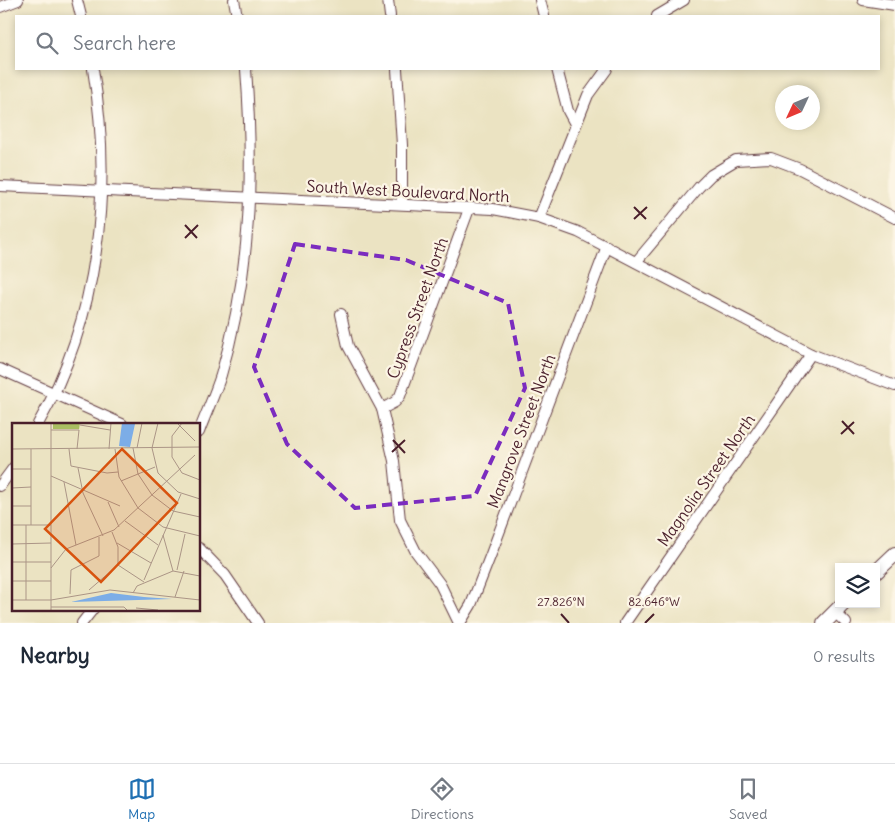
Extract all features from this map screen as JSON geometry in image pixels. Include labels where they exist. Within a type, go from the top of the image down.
[{"type":"main road","points":[[880,568],[895,554]]},
{"type":"main road","points":[[824,623],[839,608]]},
{"type":"street","points":[[0,8],[18,0]]},
{"type":"street","points":[[77,0],[81,15]]},
{"type":"street","points":[[234,0],[237,15]]},
{"type":"street","points":[[388,0],[390,15]]},
{"type":"street","points":[[540,0],[544,15]]},
{"type":"street","points":[[659,15],[684,0]]},
{"type":"street","points":[[863,0],[895,5]]},
{"type":"street","points":[[39,423],[54,394],[69,356],[89,286],[99,239],[101,190],[100,118],[93,70]]},
{"type":"street","points":[[200,429],[220,377],[232,334],[248,245],[250,120],[246,70]]},
{"type":"street","points":[[397,70],[402,145],[402,204]]},
{"type":"street","points":[[557,70],[568,111],[575,124]]},
{"type":"street","points":[[539,218],[588,95],[606,70]]},
{"type":"street","points":[[636,262],[699,187],[711,175],[736,160],[771,158],[800,169],[895,218]]},
{"type":"street","name":"South West Boulevard North","points":[[0,186],[250,196],[508,211],[539,218],[607,246],[812,354],[895,386]]},
{"type":"street","name":"Cypress Street North","points":[[382,409],[395,402],[400,396],[469,209]]},
{"type":"street","name":"Mangrove Street North","points":[[459,623],[471,605],[607,246]]},
{"type":"street","points":[[341,314],[348,346],[382,409],[394,461],[400,520],[416,552],[445,593],[459,623]]},
{"type":"street","name":"Magnolia Street North","points":[[625,623],[812,354]]},
{"type":"street","points":[[0,369],[120,423]]},
{"type":"street","points":[[0,486],[12,470]]},
{"type":"street","points":[[200,549],[225,575],[258,623]]},
{"type":"street","points":[[839,608],[846,623]]},
{"type":"street","points":[[82,623],[92,610]]},
{"type":"highlighted area","points":[[295,244],[406,260],[508,303],[525,388],[475,496],[355,508],[287,444],[254,367]]}]
